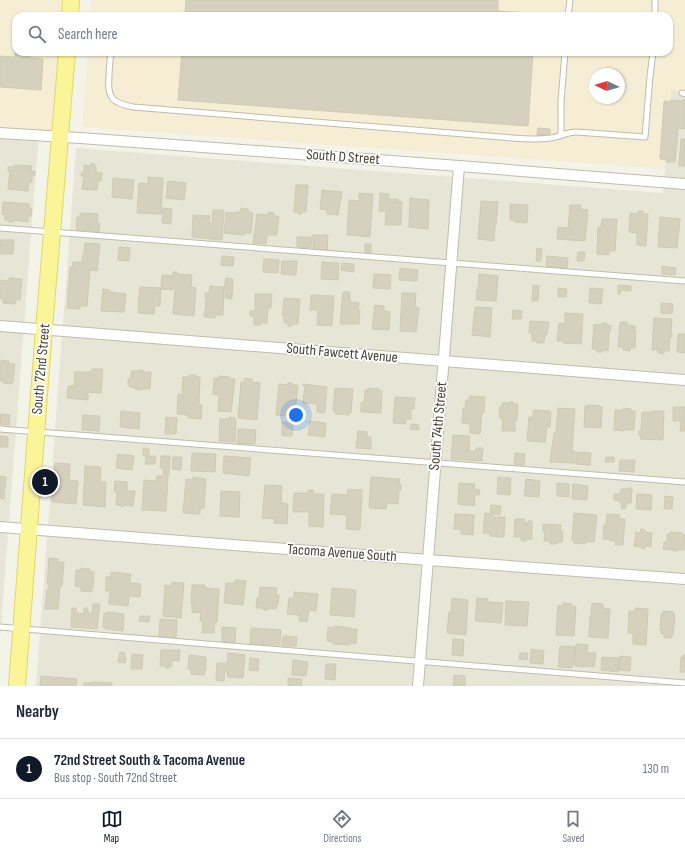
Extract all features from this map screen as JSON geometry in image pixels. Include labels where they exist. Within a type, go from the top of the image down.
[{"type":"main road","points":[[70,12],[71,0]]},
{"type":"main road","name":"South 72nd Street","points":[[17,686],[28,529],[67,56]]},
{"type":"street","name":"South D Street","points":[[0,133],[60,136],[685,184]]},
{"type":"street","name":"South 74th Street","points":[[418,686],[459,166]]},
{"type":"street","name":"South Fawcett Avenue","points":[[0,326],[685,380]]},
{"type":"street","name":"Tacoma Avenue South","points":[[0,527],[685,579]]},
{"type":"lane","points":[[568,12],[570,0]]},
{"type":"lane","points":[[655,0],[655,12]]},
{"type":"lane","points":[[111,56],[108,87],[110,96],[117,102],[133,107],[526,139],[549,138],[570,132],[646,137],[653,56]]},
{"type":"lane","points":[[561,135],[561,101],[565,56]]},
{"type":"lane","points":[[0,228],[685,281]]},
{"type":"lane","points":[[0,429],[685,482]]},
{"type":"lane","points":[[0,627],[685,683]]},
{"type":"shaded area","points":[[0,0],[71,0],[70,12],[12,12],[12,56],[67,56],[60,136],[0,133]]},
{"type":"shaded area","points":[[91,0],[685,0],[685,91],[671,90],[665,169],[82,127],[88,56],[673,56],[673,12],[90,12]]},
{"type":"shaded area","points":[[671,90],[685,91],[685,686],[36,686],[76,148],[663,193]]},
{"type":"shaded area","points":[[0,130],[39,132],[0,639]]},
{"type":"building","points":[[186,0],[498,0],[498,11],[512,12],[185,12]]},
{"type":"building","points":[[0,56],[30,56],[30,58],[43,59],[41,90],[0,87]]},
{"type":"building","points":[[182,56],[533,56],[528,126],[178,100]]},
{"type":"building","points":[[671,100],[685,100],[685,129],[678,128],[675,162],[666,162],[667,160],[660,159],[664,101],[671,102]]},
{"type":"building","points":[[538,128],[550,129],[550,136],[537,135]]},
{"type":"building","points":[[681,139],[685,139],[685,166],[679,166]]},
{"type":"building","points":[[91,163],[95,164],[96,172],[102,173],[101,181],[98,181],[97,190],[82,189],[84,176],[81,176],[82,172],[84,172],[84,165],[91,166]]},
{"type":"building","points":[[15,165],[32,166],[31,171],[35,171],[35,176],[32,176],[32,182],[29,182],[28,191],[8,189],[10,171],[8,171],[8,167],[15,167]]},
{"type":"building","points":[[148,177],[163,178],[161,214],[137,213],[139,183],[148,184]]},
{"type":"building","points":[[113,178],[134,180],[132,199],[112,197]]},
{"type":"building","points":[[168,181],[186,183],[184,200],[166,198]]},
{"type":"building","points":[[296,185],[308,185],[306,212],[302,212],[301,214],[294,212]]},
{"type":"building","points":[[322,190],[342,192],[338,215],[327,214],[327,210],[320,209]]},
{"type":"building","points":[[359,193],[373,194],[370,237],[347,235],[349,200],[359,201]]},
{"type":"building","points":[[380,193],[389,194],[389,199],[398,199],[398,201],[402,202],[401,225],[385,225],[386,211],[379,211]]},
{"type":"building","points":[[410,198],[429,200],[428,229],[409,227]]},
{"type":"building","points":[[481,201],[498,202],[494,241],[478,239]]},
{"type":"building","points":[[3,202],[29,204],[29,208],[32,208],[31,216],[28,216],[28,222],[13,220],[13,222],[9,222],[9,220],[5,220],[5,215],[2,214]]},
{"type":"building","points":[[510,204],[528,205],[527,223],[514,222],[514,220],[510,220]]},
{"type":"building","points":[[570,205],[581,205],[580,209],[588,210],[585,241],[557,239],[558,227],[568,228]]},
{"type":"building","points":[[163,208],[172,209],[171,224],[162,223]]},
{"type":"building","points":[[241,208],[248,209],[248,212],[253,213],[251,233],[244,233],[244,235],[224,233],[226,212],[237,213],[240,212]]},
{"type":"building","points":[[213,210],[224,210],[222,240],[192,237],[193,215],[210,216],[209,223],[212,223]]},
{"type":"building","points":[[638,211],[643,211],[643,214],[648,214],[646,246],[637,245],[637,233],[629,232],[630,213],[638,214]]},
{"type":"building","points":[[268,212],[274,213],[274,216],[279,216],[277,235],[267,235],[266,244],[253,243],[257,214],[268,215]]},
{"type":"building","points":[[80,213],[98,214],[97,223],[100,223],[99,233],[76,232],[77,217],[80,217]]},
{"type":"building","points":[[660,217],[680,219],[677,248],[658,247]]},
{"type":"building","points":[[602,219],[617,219],[615,251],[609,251],[609,255],[597,254],[598,227],[601,228]]},
{"type":"building","points":[[313,235],[328,235],[327,250],[313,250]]},
{"type":"building","points":[[297,237],[312,237],[311,248],[297,247]]},
{"type":"building","points":[[0,240],[14,240],[13,254],[0,254]]},
{"type":"building","points":[[85,243],[100,244],[97,271],[90,270],[87,306],[80,306],[80,309],[67,308],[70,267],[72,267],[73,262],[82,262]]},
{"type":"building","points":[[365,244],[371,244],[371,253],[365,252]]},
{"type":"building","points":[[119,247],[130,248],[129,261],[118,260]]},
{"type":"building","points":[[537,248],[542,249],[541,261],[536,261]]},
{"type":"building","points":[[578,252],[585,252],[584,261],[577,261]]},
{"type":"building","points":[[222,256],[234,257],[233,266],[221,265]]},
{"type":"building","points":[[547,256],[568,258],[567,268],[546,266]]},
{"type":"building","points":[[264,259],[279,260],[278,273],[263,272]]},
{"type":"building","points":[[282,261],[297,261],[296,275],[281,274]]},
{"type":"building","points":[[322,262],[339,263],[338,280],[321,279]]},
{"type":"building","points":[[342,263],[354,264],[354,272],[341,270]]},
{"type":"building","points":[[662,266],[676,268],[675,275],[662,274]]},
{"type":"building","points":[[400,268],[418,270],[417,281],[399,280]]},
{"type":"building","points":[[173,272],[177,272],[177,274],[192,275],[191,287],[196,288],[194,316],[173,314],[175,289],[161,289],[162,275],[173,276]]},
{"type":"building","points":[[374,274],[391,275],[390,289],[373,288]]},
{"type":"building","points":[[479,274],[498,276],[496,301],[476,300]]},
{"type":"building","points":[[9,278],[22,279],[20,300],[16,300],[15,304],[3,303],[3,299],[0,298],[0,280],[9,281]]},
{"type":"building","points":[[226,278],[233,279],[232,299],[225,298],[226,290],[224,290]]},
{"type":"building","points":[[533,285],[539,286],[538,301],[532,301]]},
{"type":"building","points":[[618,285],[631,286],[631,291],[621,290],[620,294],[618,294]]},
{"type":"building","points":[[210,286],[224,287],[223,315],[215,315],[215,318],[204,317],[206,298],[205,293],[209,293]]},
{"type":"building","points":[[140,287],[161,288],[160,306],[155,306],[154,314],[138,313]]},
{"type":"building","points":[[558,288],[567,289],[566,297],[558,297]]},
{"type":"building","points":[[590,288],[603,289],[601,304],[589,303]]},
{"type":"building","points":[[103,289],[110,290],[110,292],[126,294],[124,312],[101,311]]},
{"type":"building","points":[[343,292],[350,292],[350,302],[359,303],[359,324],[340,324]]},
{"type":"building","points":[[402,293],[416,293],[415,307],[419,308],[416,332],[400,331]]},
{"type":"building","points":[[255,294],[272,294],[271,308],[268,308],[267,323],[261,323],[261,325],[254,325],[254,316],[250,316],[250,311],[255,311]]},
{"type":"building","points":[[311,295],[334,296],[332,326],[317,325],[318,310],[310,310]]},
{"type":"building","points":[[284,298],[300,299],[298,324],[288,326],[288,323],[284,323],[284,316],[282,316]]},
{"type":"building","points":[[661,303],[673,304],[672,314],[661,313]]},
{"type":"building","points":[[375,305],[384,306],[384,311],[390,312],[389,330],[372,329]]},
{"type":"building","points":[[475,307],[492,308],[490,337],[472,335]]},
{"type":"building","points":[[513,310],[522,311],[521,319],[512,319]]},
{"type":"building","points":[[565,313],[583,314],[581,344],[563,343],[564,341],[557,341],[559,323],[565,324]]},
{"type":"building","points":[[654,318],[672,319],[672,337],[670,337],[669,351],[664,351],[664,354],[658,353],[658,350],[652,350]]},
{"type":"building","points":[[530,321],[549,322],[547,335],[545,334],[543,343],[532,341],[532,333],[529,333]]},
{"type":"building","points":[[620,322],[627,322],[627,325],[635,326],[635,348],[630,348],[630,351],[623,350],[623,347],[618,347]]},
{"type":"building","points":[[602,323],[607,323],[607,325],[611,326],[609,332],[608,351],[603,350],[602,352],[597,352],[597,350],[592,349],[594,324],[601,325]]},
{"type":"building","points":[[678,334],[685,334],[685,353],[677,352]]},
{"type":"building","points":[[1,360],[9,361],[9,364],[15,364],[12,384],[3,383],[3,381],[0,381]]},
{"type":"building","points":[[92,369],[103,369],[101,393],[88,392],[88,400],[67,398],[68,386],[74,386],[75,372],[91,372]]},
{"type":"building","points":[[143,370],[143,372],[151,372],[150,389],[140,390],[128,385],[128,379],[131,377],[131,371]]},
{"type":"building","points":[[189,375],[196,375],[196,377],[200,377],[199,403],[192,404],[202,405],[201,419],[188,418],[188,415],[177,414],[178,394],[182,395],[183,377],[189,377]]},
{"type":"building","points":[[219,376],[235,379],[231,412],[218,411],[219,395],[213,394],[214,378],[219,378]]},
{"type":"building","points":[[245,378],[252,379],[252,382],[260,383],[257,420],[238,418],[241,382],[244,382]]},
{"type":"building","points":[[288,383],[298,385],[295,412],[288,412],[288,416],[276,415],[279,384],[288,385]]},
{"type":"building","points":[[303,384],[327,387],[325,413],[317,412],[317,404],[303,403],[305,386],[303,386]]},
{"type":"building","points":[[335,388],[353,389],[351,413],[349,413],[349,415],[335,414],[335,411],[333,411]]},
{"type":"building","points":[[368,388],[379,389],[379,391],[382,391],[381,413],[361,412],[361,402],[364,403],[365,390],[368,390]]},
{"type":"building","points":[[470,396],[485,397],[480,434],[470,433],[470,424],[462,423],[463,408],[465,408],[466,400],[469,400]]},
{"type":"building","points":[[395,397],[415,398],[414,409],[411,409],[411,419],[406,419],[406,424],[393,423]]},
{"type":"building","points":[[509,402],[518,404],[517,421],[515,420],[515,431],[502,431],[503,419],[499,417],[500,407],[502,407],[502,403]]},
{"type":"building","points":[[587,405],[602,407],[601,428],[584,427],[585,406],[587,407]]},
{"type":"building","points":[[673,407],[685,407],[685,431],[680,431],[681,421],[673,421]]},
{"type":"building","points":[[558,408],[575,409],[572,451],[575,451],[575,463],[550,462],[554,433],[556,433]]},
{"type":"building","points":[[623,408],[635,411],[634,430],[614,430],[615,410],[623,410]]},
{"type":"building","points":[[534,410],[551,412],[550,427],[547,427],[545,442],[527,441],[529,417],[533,417]]},
{"type":"building","points":[[121,411],[140,413],[139,429],[120,427]]},
{"type":"building","points":[[664,411],[663,440],[640,439],[641,435],[639,435],[639,431],[641,431],[642,412]]},
{"type":"building","points":[[0,414],[10,415],[9,425],[0,424]]},
{"type":"building","points":[[83,415],[100,416],[99,431],[82,430]]},
{"type":"building","points":[[166,417],[177,418],[176,434],[165,434]]},
{"type":"building","points":[[229,417],[235,418],[236,420],[235,442],[219,441],[220,419],[229,419]]},
{"type":"building","points":[[310,421],[326,423],[325,437],[308,435]]},
{"type":"building","points":[[282,422],[293,423],[292,436],[282,436]]},
{"type":"building","points":[[411,424],[419,425],[419,430],[410,429]]},
{"type":"building","points":[[238,429],[256,430],[255,444],[237,443]]},
{"type":"building","points":[[358,431],[367,432],[367,437],[371,437],[371,449],[356,448]]},
{"type":"building","points":[[453,435],[470,436],[469,451],[476,451],[476,448],[483,448],[482,461],[451,459]]},
{"type":"building","points":[[0,436],[8,437],[8,447],[0,447]]},
{"type":"building","points":[[143,448],[149,449],[149,456],[156,456],[155,464],[145,464],[146,456],[143,455]]},
{"type":"building","points":[[577,452],[591,453],[590,465],[576,464]]},
{"type":"building","points":[[192,453],[216,454],[215,472],[191,471]]},
{"type":"building","points":[[515,453],[525,454],[524,465],[514,464]]},
{"type":"building","points":[[118,454],[134,456],[132,470],[116,468]]},
{"type":"building","points":[[161,456],[170,456],[169,475],[163,474],[163,468],[160,468]]},
{"type":"building","points":[[224,456],[251,458],[249,476],[223,473]]},
{"type":"building","points":[[173,457],[182,457],[181,470],[172,469]]},
{"type":"building","points":[[606,457],[614,457],[614,462],[605,462]]},
{"type":"building","points":[[620,460],[635,460],[634,472],[619,471]]},
{"type":"building","points":[[55,463],[70,464],[69,480],[78,481],[76,504],[52,502]]},
{"type":"building","points":[[85,466],[101,467],[100,482],[106,482],[105,507],[83,505]]},
{"type":"building","points":[[0,476],[6,477],[4,499],[0,498]]},
{"type":"building","points":[[157,476],[168,476],[166,511],[142,510],[144,480],[156,481]]},
{"type":"building","points":[[193,477],[206,479],[204,508],[200,508],[200,514],[183,513],[186,479],[193,480]]},
{"type":"building","points":[[371,477],[400,479],[399,484],[401,484],[401,490],[399,490],[398,504],[387,503],[386,509],[369,508]]},
{"type":"building","points":[[498,477],[511,478],[510,495],[497,494]]},
{"type":"building","points":[[526,479],[540,481],[539,497],[524,496]]},
{"type":"building","points":[[115,481],[127,482],[127,491],[135,491],[133,506],[123,505],[123,507],[116,505],[117,492],[114,492]]},
{"type":"building","points":[[459,483],[475,484],[474,489],[480,490],[479,495],[475,495],[474,506],[458,504]]},
{"type":"building","points":[[557,483],[569,484],[569,497],[557,496]]},
{"type":"building","points":[[573,484],[588,486],[587,500],[572,499]]},
{"type":"building","points":[[265,485],[282,486],[281,503],[288,504],[287,524],[274,523],[275,519],[262,518]]},
{"type":"building","points":[[632,488],[631,503],[626,504],[626,508],[622,509],[622,504],[620,501],[614,500],[614,494],[620,494],[621,489]]},
{"type":"building","points":[[348,489],[362,490],[360,530],[346,529],[347,515],[330,514],[332,494],[347,495]]},
{"type":"building","points":[[308,490],[313,490],[313,494],[324,494],[323,527],[309,526],[309,512],[293,512],[294,493],[308,493]]},
{"type":"building","points":[[221,491],[240,492],[239,517],[220,516]]},
{"type":"building","points":[[637,494],[652,495],[651,510],[636,509]]},
{"type":"building","points":[[665,496],[673,497],[672,509],[664,509]]},
{"type":"building","points":[[491,505],[501,506],[500,515],[493,514],[493,517],[505,517],[504,537],[490,536],[490,533],[483,533],[485,513],[490,514]]},
{"type":"building","points":[[574,513],[597,515],[594,542],[586,542],[585,544],[574,543],[574,541],[572,541]]},
{"type":"building","points":[[455,514],[474,515],[473,535],[461,534],[461,530],[454,529]]},
{"type":"building","points":[[607,514],[620,515],[620,519],[625,519],[623,545],[615,545],[616,541],[603,539],[604,525],[606,525]]},
{"type":"building","points":[[515,519],[525,519],[524,523],[532,521],[532,539],[521,541],[521,537],[514,537]]},
{"type":"building","points":[[543,524],[561,525],[560,531],[563,531],[562,542],[550,544],[550,541],[544,541],[545,533],[543,532]]},
{"type":"building","points":[[641,529],[645,530],[645,532],[652,533],[651,547],[645,546],[645,549],[634,546],[636,532],[640,533]]},
{"type":"building","points":[[670,532],[682,533],[682,535],[685,535],[684,550],[673,551],[663,549],[664,542],[667,542],[667,534],[670,534]]},
{"type":"building","points":[[49,558],[58,559],[58,562],[64,562],[58,609],[45,609],[47,589],[49,589],[49,584],[47,584]]},
{"type":"building","points":[[81,568],[90,569],[90,572],[94,572],[92,592],[81,591],[81,587],[75,586],[76,570],[81,570]]},
{"type":"building","points":[[111,572],[131,574],[130,583],[141,584],[140,597],[129,596],[128,606],[109,604],[110,591],[106,591],[106,577],[111,577]]},
{"type":"building","points":[[235,580],[246,581],[243,605],[224,603],[226,583],[235,583]]},
{"type":"building","points":[[172,582],[184,583],[181,618],[163,616],[165,585],[171,586]]},
{"type":"building","points":[[192,585],[205,585],[205,588],[219,589],[217,622],[215,622],[214,633],[202,633],[203,621],[200,621],[201,613],[192,612]]},
{"type":"building","points":[[260,587],[277,588],[276,595],[279,595],[276,609],[268,608],[268,610],[263,610],[263,608],[256,608]]},
{"type":"building","points":[[332,588],[356,590],[354,617],[330,615]]},
{"type":"building","points":[[294,592],[318,594],[316,611],[309,610],[307,622],[299,621],[299,615],[287,614],[289,598],[294,598]]},
{"type":"building","points":[[452,598],[468,600],[466,635],[447,633]]},
{"type":"building","points":[[477,598],[488,599],[488,602],[503,603],[501,623],[475,621]]},
{"type":"building","points":[[506,601],[529,602],[527,626],[505,625]]},
{"type":"building","points":[[563,603],[572,604],[571,606],[576,607],[574,636],[556,635],[558,605],[563,606]]},
{"type":"building","points":[[592,603],[603,604],[603,608],[610,609],[608,638],[589,637]]},
{"type":"building","points":[[93,604],[100,604],[97,629],[71,627],[72,608],[76,608],[76,613],[84,614],[84,608],[88,608],[88,613],[92,614]]},
{"type":"building","points":[[635,608],[648,609],[646,645],[633,644],[633,633],[628,633],[629,611],[635,611]]},
{"type":"building","points":[[663,611],[674,612],[673,615],[675,615],[672,638],[664,638],[664,634],[661,634],[661,614],[663,614]]},
{"type":"building","points":[[107,612],[124,614],[123,631],[105,629],[106,628],[103,627],[104,613],[107,614]]},
{"type":"building","points":[[140,616],[150,616],[149,622],[139,621]]},
{"type":"building","points":[[160,619],[177,620],[176,638],[159,637]]},
{"type":"building","points":[[334,626],[357,629],[356,644],[333,644],[333,642],[327,641],[328,627],[334,628]]},
{"type":"building","points":[[222,627],[236,628],[235,643],[222,642]]},
{"type":"building","points":[[251,628],[281,630],[280,645],[250,644]]},
{"type":"building","points":[[283,636],[297,637],[296,646],[282,646]]},
{"type":"building","points":[[453,639],[464,640],[463,656],[452,655]]},
{"type":"building","points":[[576,644],[588,645],[587,653],[596,653],[594,667],[574,665]]},
{"type":"building","points":[[560,646],[575,647],[572,668],[558,667]]},
{"type":"building","points":[[531,649],[544,651],[543,664],[530,663]]},
{"type":"building","points":[[161,650],[180,650],[179,661],[172,660],[172,666],[169,666],[169,668],[166,668],[166,666],[160,666]]},
{"type":"building","points":[[120,652],[125,653],[125,663],[118,662]]},
{"type":"building","points":[[228,653],[245,655],[243,678],[228,677],[226,669]]},
{"type":"building","points":[[520,653],[528,653],[527,660],[519,659]]},
{"type":"building","points":[[132,654],[143,655],[142,669],[131,669]]},
{"type":"building","points":[[189,655],[206,657],[206,670],[204,675],[191,674],[191,669],[188,669]]},
{"type":"building","points":[[683,655],[685,655],[685,672],[680,672],[681,657],[683,657]]},
{"type":"building","points":[[620,656],[631,657],[630,671],[619,670]]},
{"type":"building","points":[[602,657],[619,658],[618,672],[601,670]]},
{"type":"building","points":[[250,658],[259,659],[258,671],[249,670]]},
{"type":"building","points":[[293,660],[308,662],[306,676],[292,675]]},
{"type":"building","points":[[217,663],[225,663],[224,681],[216,680]]},
{"type":"building","points":[[326,664],[336,664],[335,680],[325,679]]},
{"type":"building","points":[[454,675],[465,676],[465,686],[453,686]]},
{"type":"building","points":[[41,676],[77,679],[76,686],[40,686]]},
{"type":"building","points":[[288,678],[302,679],[301,686],[288,686]]},
{"type":"building","points":[[84,683],[112,683],[112,686],[84,686]]},
{"type":"place","name":"72nd Street South & Tacoma Avenue","points":[[45,482]]}]
